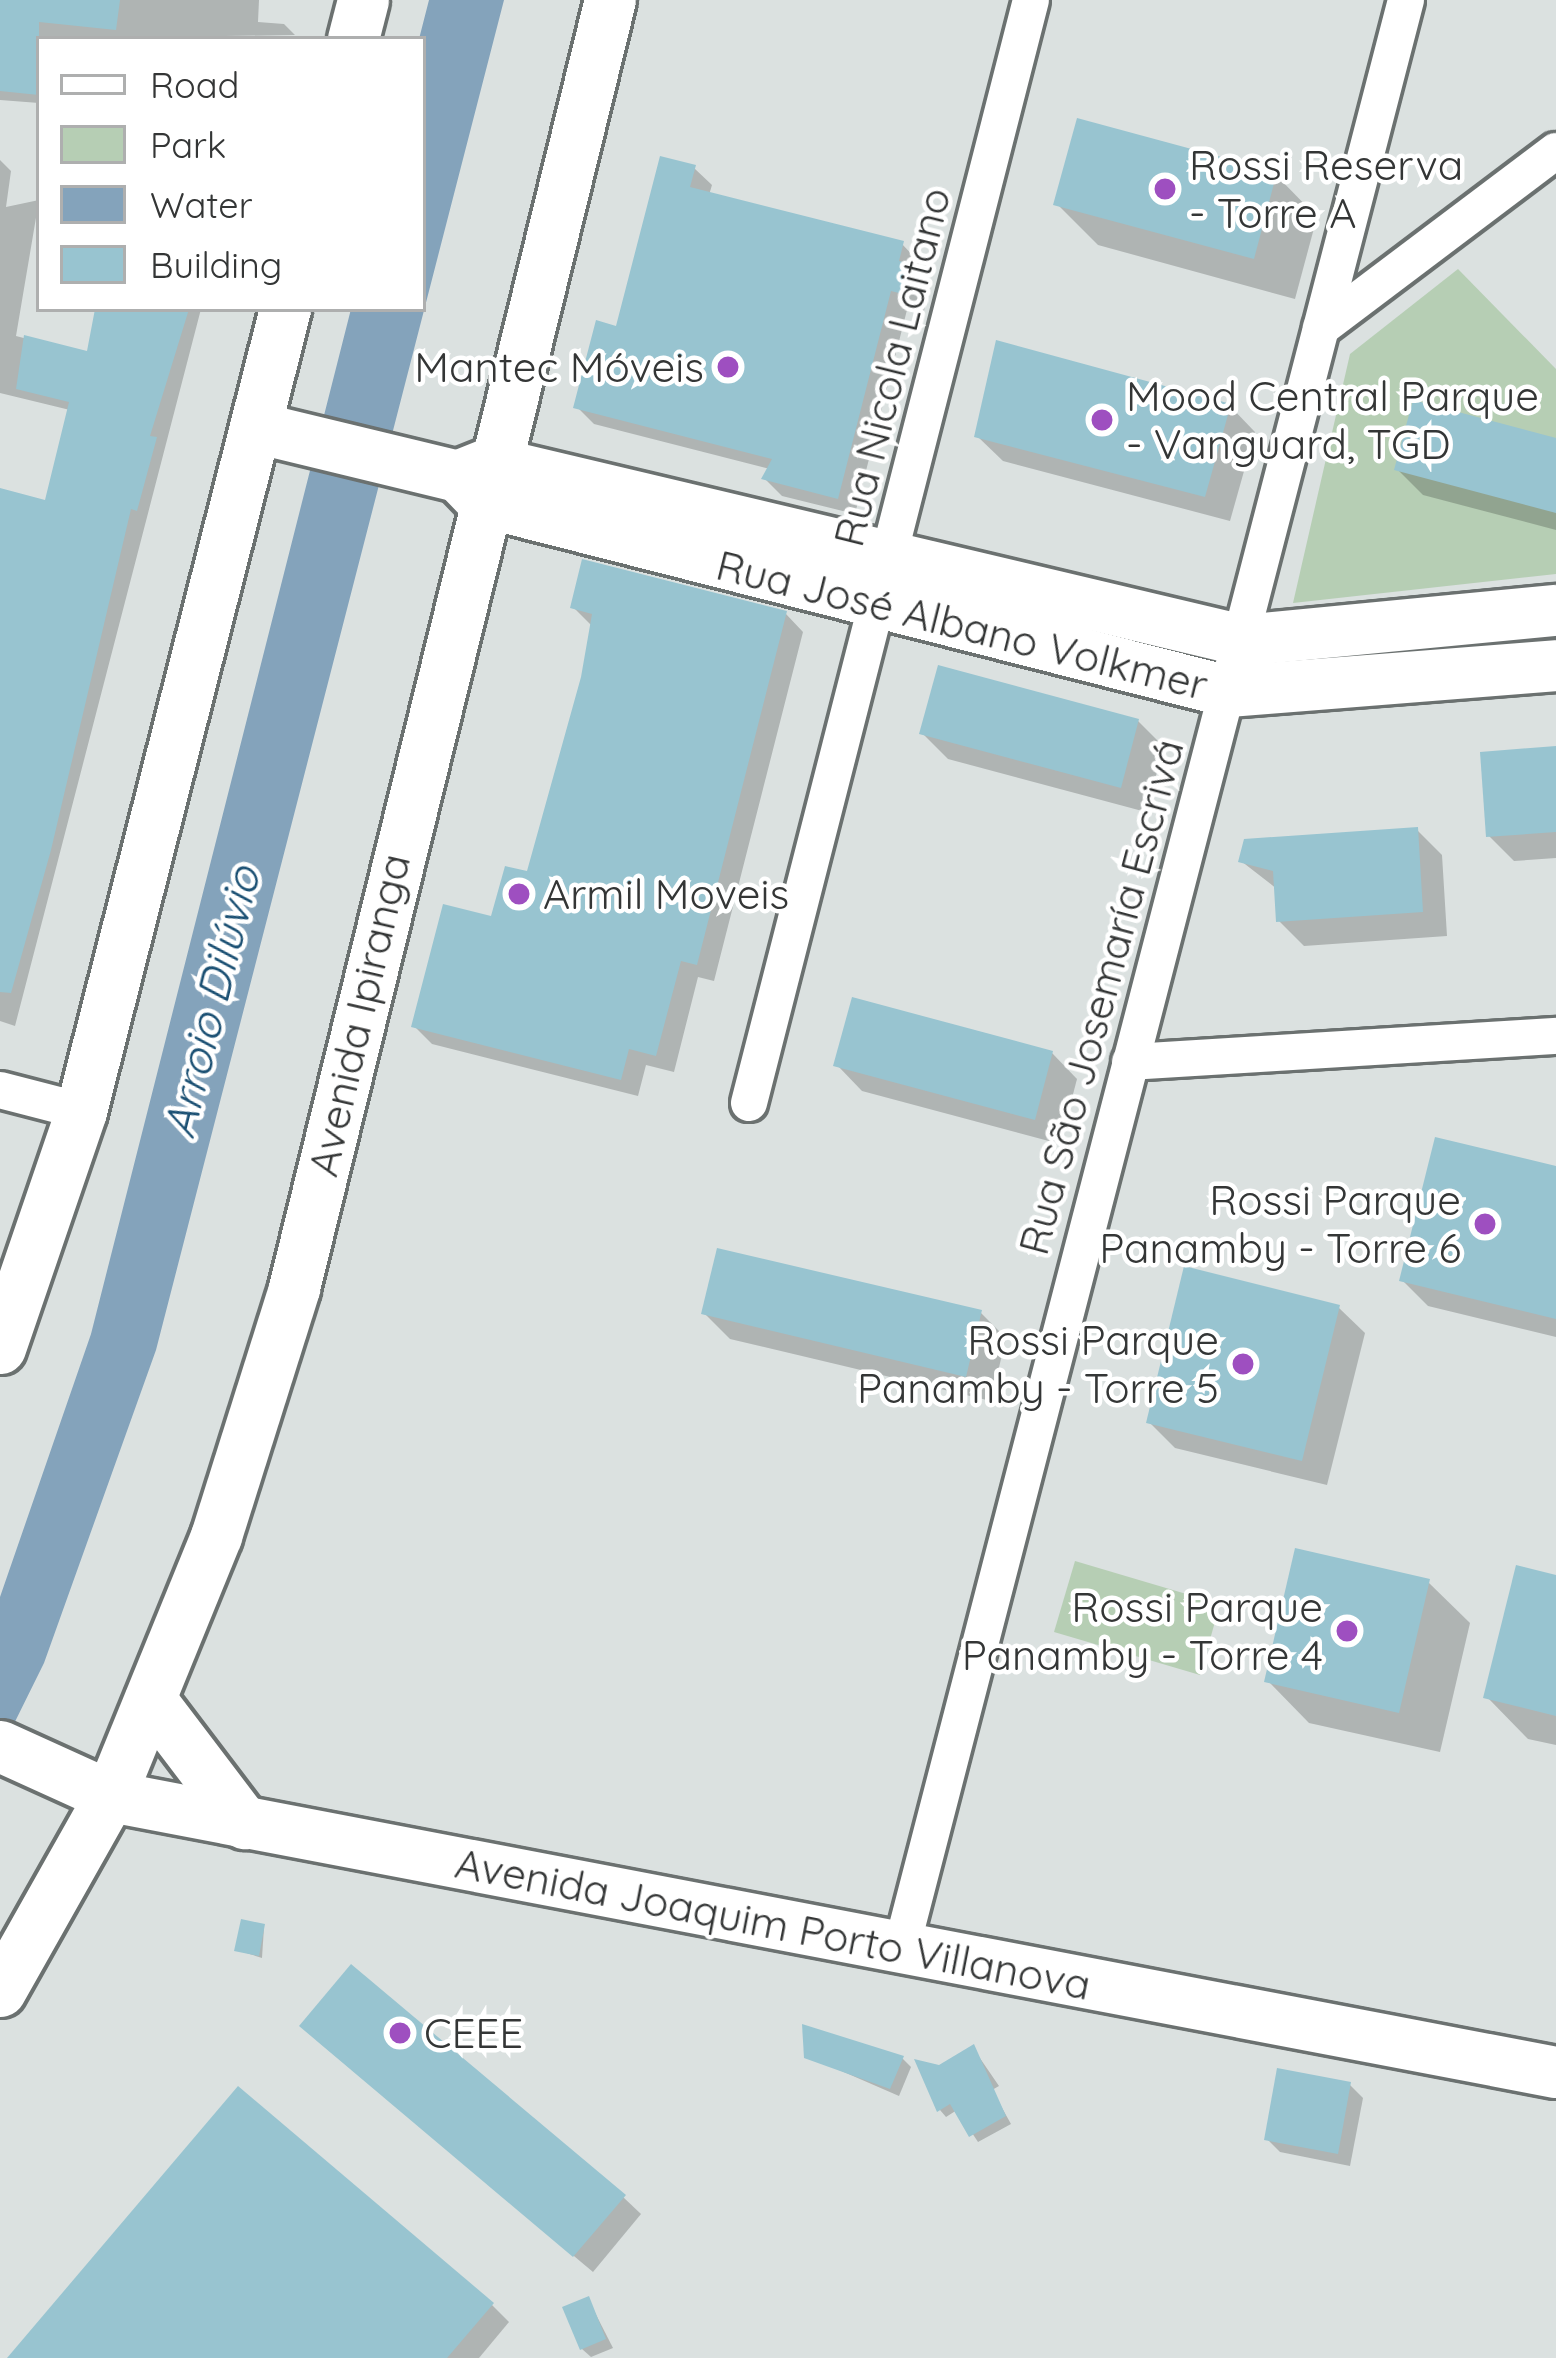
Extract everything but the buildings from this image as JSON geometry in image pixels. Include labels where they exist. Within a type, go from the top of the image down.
[{"type":"street","points":[[354,36],[363,0]]},
{"type":"street","name":"Avenida Ipiranga","points":[[0,1991],[110,1796],[216,1535],[294,1288],[464,477],[610,0]]},
{"type":"street","name":"Rua Nicola Laitano","points":[[749,1103],[1031,0]]},
{"type":"street","name":"Rua São Josemaría Escrivá","points":[[902,1946],[1406,0]]},
{"type":"street","points":[[1321,328],[1556,151]]},
{"type":"street","points":[[0,1348],[81,1111],[271,431],[285,312]]},
{"type":"street","name":"Rua José Albano Volkmer","points":[[271,431],[884,583],[1228,691],[1556,665]]},
{"type":"street","name":"Rua José Albano Volkmer","points":[[884,583],[1242,640],[1556,610]]},
{"type":"street","points":[[1130,1061],[1556,1036]]},
{"type":"street","points":[[0,1090],[81,1111]]},
{"type":"street","points":[[150,1699],[244,1823]]},
{"type":"street","name":"Avenida Joaquim Porto Villanova","points":[[10,1751],[110,1796],[1556,2072]]},
{"type":"green space","points":[[1458,269],[1556,369],[1556,574],[1293,603],[1350,354]]},
{"type":"green space","points":[[1075,1561],[1220,1604],[1200,1675],[1054,1632]]},
{"type":"water","name":"Arroio Dilúvio","points":[[429,0],[504,0],[426,303],[426,36],[420,36]]},
{"type":"water","name":"Arroio Dilúvio","points":[[350,312],[424,312],[156,1350],[44,1663],[0,1752],[0,1597],[91,1334]]},
{"type":"place","name":"Rossi Reserva - Torre A","points":[[1165,189]]},
{"type":"place","name":"Mantec Móveis","points":[[728,367]]},
{"type":"place","name":"Mood Central Parque - Vanguard, TGD","points":[[1102,420]]},
{"type":"place","name":"Armil Moveis","points":[[519,894]]},
{"type":"place","name":"Rossi Parque Panamby - Torre 6","points":[[1485,1224]]},
{"type":"place","name":"Rossi Parque Panamby - Torre 5","points":[[1243,1364]]},
{"type":"place","name":"Rossi Parque Panamby - Torre 4","points":[[1347,1631]]},
{"type":"place","name":"CEEE","points":[[400,2033]]}]
